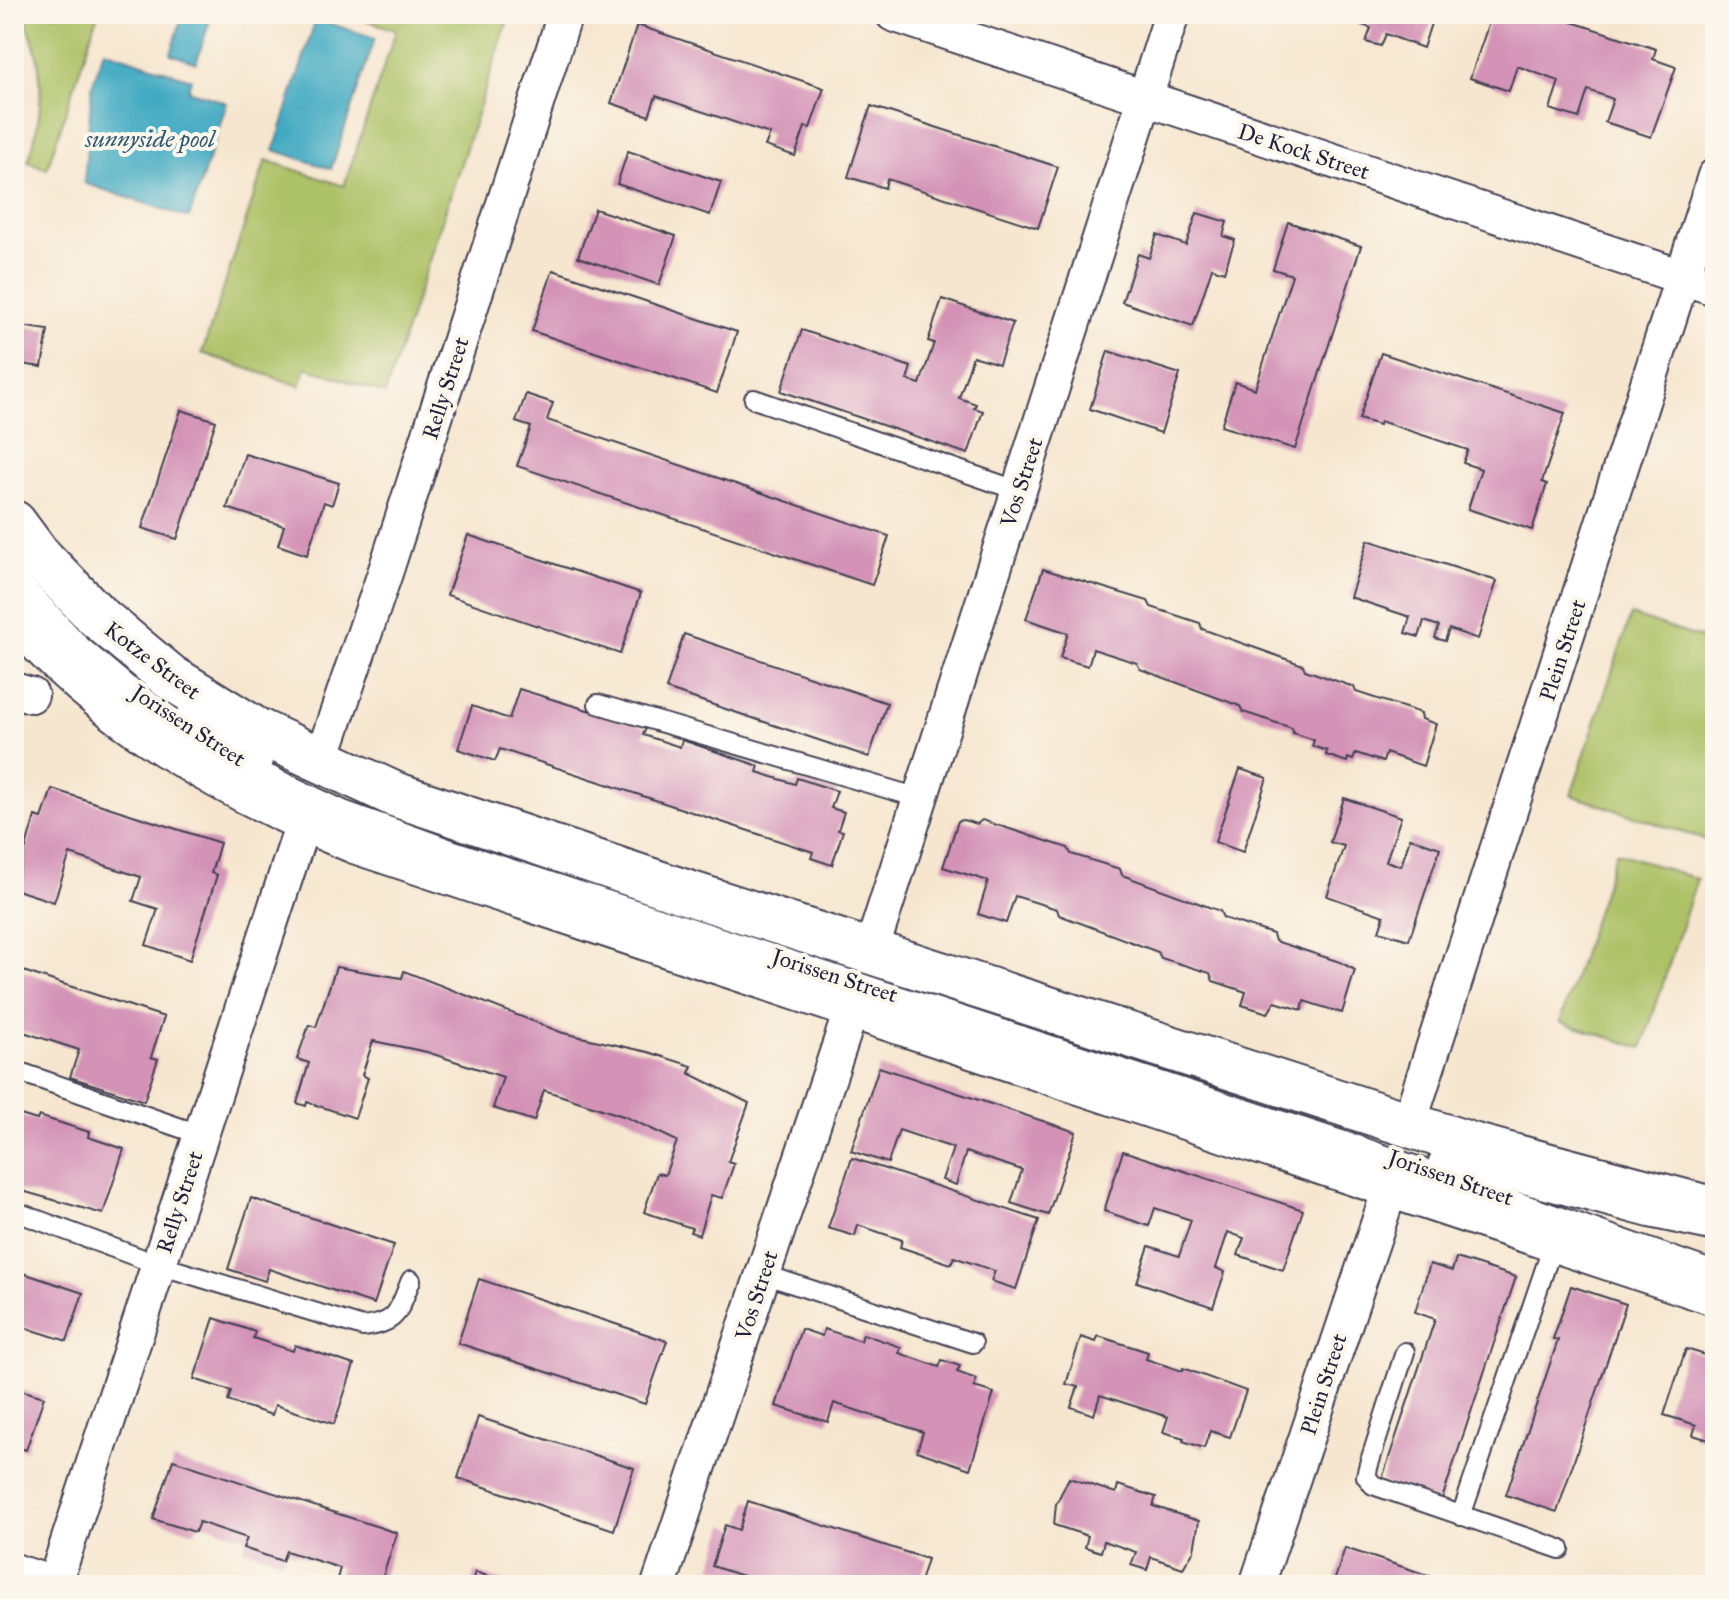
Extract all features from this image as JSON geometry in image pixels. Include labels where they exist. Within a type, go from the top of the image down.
[{"type":"main road","name":"Kotze Street","points":[[14,523],[86,606],[170,677],[256,730],[321,761]]},
{"type":"main road","points":[[14,612],[64,665],[141,728],[222,778],[304,820]]},
{"type":"main road","name":"Jorissen Street","points":[[321,761],[458,818],[1519,1160],[1715,1210]]},
{"type":"main road","name":"Jorissen Street","points":[[304,820],[409,861],[1392,1183],[1715,1293]]},
{"type":"street","name":"Relly Street","points":[[321,761],[386,570],[565,14]]},
{"type":"street","name":"De Kock Street","points":[[893,14],[1715,288]]},
{"type":"street","name":"Vos Street","points":[[871,951],[1172,14]]},
{"type":"street","name":"Plein Street","points":[[1409,1123],[1715,176]]},
{"type":"street","name":"Relly Street","points":[[55,1585],[304,820]]},
{"type":"street","name":"Vos Street","points":[[659,1585],[853,1005]]},
{"type":"street","name":"Plein Street","points":[[1257,1585],[1392,1183]]},
{"type":"street","points":[[14,1571],[55,1585]]},
{"type":"lane","points":[[754,399],[1019,491]]},
{"type":"lane","name":"Jorissen Street","points":[[14,556],[85,636],[152,690],[232,743],[343,798],[453,839],[1360,1137],[1455,1167],[1715,1232]]},
{"type":"lane","name":"Jorissen Street","points":[[14,574],[81,646],[174,718],[223,753],[343,810],[451,849],[1363,1147],[1715,1271]]},
{"type":"lane","points":[[598,704],[919,798]]},
{"type":"lane","points":[[14,1070],[201,1135]]},
{"type":"lane","points":[[14,1211],[159,1265],[363,1327],[387,1325],[396,1315],[411,1280]]},
{"type":"lane","points":[[1461,1516],[1555,1239]]},
{"type":"lane","points":[[763,1274],[973,1343]]},
{"type":"lane","points":[[1405,1352],[1366,1476],[1373,1485],[1560,1549]]},
{"type":"green space","points":[[23,14],[98,14],[47,169],[28,162],[38,124],[40,88],[36,51]]},
{"type":"green space","points":[[347,14],[510,14],[385,394],[306,367],[300,386],[202,353],[266,160],[344,186],[396,30]]},
{"type":"green space","points":[[1631,615],[1715,643],[1715,843],[1571,795]]},
{"type":"green space","points":[[1616,852],[1697,879],[1642,1048],[1560,1022]]},
{"type":"water","name":"sunnyside pool","points":[[183,14],[212,14],[196,63],[171,54]]},
{"type":"water","name":"sunnyside pool","points":[[316,19],[375,38],[331,169],[274,150]]},
{"type":"water","name":"sunnyside pool","points":[[104,50],[191,79],[188,90],[227,103],[189,218],[84,183],[92,86]]},
{"type":"building","points":[[1331,14],[1434,14],[1423,48],[1386,34],[1381,46],[1366,42],[1371,28]]},
{"type":"building","points":[[1492,14],[1547,14],[1656,49],[1653,59],[1676,67],[1651,137],[1605,122],[1613,99],[1588,90],[1579,118],[1550,109],[1559,81],[1517,66],[1509,91],[1470,78]]},
{"type":"building","points":[[637,25],[824,88],[810,128],[805,127],[795,156],[765,146],[770,134],[656,96],[649,116],[611,103]]},
{"type":"building","points":[[871,106],[1058,167],[1038,228],[887,179],[885,188],[848,177]]},
{"type":"building","points":[[628,151],[721,182],[710,215],[617,184]]},
{"type":"building","points":[[595,209],[676,236],[659,285],[578,257]]},
{"type":"building","points":[[1197,213],[1227,222],[1223,236],[1235,240],[1224,272],[1212,268],[1193,326],[1122,302],[1138,254],[1149,258],[1157,235],[1186,245]]},
{"type":"building","points":[[1288,222],[1361,246],[1295,449],[1221,426],[1235,382],[1255,389],[1292,275],[1273,269]]},
{"type":"building","points":[[553,270],[737,332],[717,393],[532,331]]},
{"type":"building","points":[[942,299],[1013,323],[999,364],[973,356],[959,398],[976,404],[974,408],[983,411],[968,454],[781,391],[802,330],[911,367],[907,380],[920,384],[934,343],[928,341]]},
{"type":"building","points":[[14,325],[48,330],[42,367],[14,363]]},
{"type":"building","points":[[1108,351],[1180,374],[1161,433],[1090,409]]},
{"type":"building","points":[[1381,353],[1565,413],[1542,482],[1547,484],[1532,530],[1468,509],[1481,469],[1463,463],[1468,450],[1380,421],[1379,425],[1359,419]]},
{"type":"building","points":[[526,394],[553,403],[547,420],[889,536],[872,585],[517,466],[531,427],[516,422]]},
{"type":"building","points":[[181,410],[216,421],[177,539],[142,528]]},
{"type":"building","points":[[245,454],[339,483],[332,505],[324,502],[307,555],[278,545],[284,526],[227,508]]},
{"type":"building","points":[[468,535],[641,593],[620,654],[447,595]]},
{"type":"building","points":[[1368,540],[1497,581],[1478,639],[1449,629],[1445,641],[1435,638],[1439,626],[1424,621],[1419,637],[1405,633],[1410,617],[1350,597]]},
{"type":"building","points":[[1043,569],[1148,601],[1151,607],[1200,623],[1202,629],[1303,665],[1305,670],[1354,687],[1356,692],[1421,713],[1422,719],[1436,724],[1423,766],[1386,753],[1383,762],[1356,753],[1353,760],[1348,758],[1347,762],[1326,755],[1327,751],[1312,746],[1314,740],[1293,733],[1292,728],[1243,712],[1240,706],[1140,669],[1137,663],[1093,649],[1088,666],[1060,658],[1068,633],[1026,619]]},
{"type":"building","points":[[684,634],[887,703],[869,757],[666,689]]},
{"type":"building","points":[[519,689],[646,728],[643,735],[680,747],[682,740],[759,766],[757,772],[795,784],[797,778],[837,791],[831,808],[844,812],[838,830],[843,831],[832,865],[811,858],[813,852],[500,749],[495,761],[458,749],[472,706],[509,719]]},
{"type":"building","points":[[1240,769],[1267,778],[1243,852],[1215,842]]},
{"type":"building","points":[[52,789],[220,843],[211,873],[217,875],[190,960],[146,945],[158,909],[133,901],[141,877],[70,854],[54,902],[14,889],[35,816],[42,818]]},
{"type":"building","points":[[1344,798],[1401,817],[1386,861],[1401,866],[1410,838],[1440,848],[1409,940],[1379,931],[1384,916],[1327,896],[1344,846],[1330,842]]},
{"type":"building","points":[[982,820],[1068,848],[1071,854],[1120,869],[1122,875],[1220,911],[1223,918],[1273,934],[1275,941],[1340,962],[1355,970],[1342,1013],[1304,1001],[1302,1010],[1275,1002],[1268,1013],[1242,1005],[1246,992],[1213,981],[1210,973],[1161,958],[1158,952],[1059,915],[1057,909],[1015,896],[1006,923],[978,914],[988,881],[943,867],[958,821],[977,824]]},
{"type":"building","points":[[336,967],[402,978],[404,971],[563,1033],[648,1052],[692,1066],[689,1073],[749,1103],[728,1162],[734,1164],[722,1198],[711,1195],[699,1235],[690,1232],[692,1228],[644,1212],[657,1173],[665,1175],[677,1141],[626,1117],[544,1090],[534,1121],[493,1108],[503,1077],[427,1052],[373,1041],[362,1075],[368,1078],[355,1118],[307,1102],[306,1106],[297,1103],[309,1063],[297,1059],[309,1025],[316,1027]]},
{"type":"building","points":[[14,968],[164,1017],[151,1057],[158,1059],[144,1101],[70,1077],[79,1050],[14,1029]]},
{"type":"building","points":[[879,1067],[1076,1132],[1048,1215],[1011,1203],[1022,1170],[966,1152],[956,1185],[942,1180],[953,1148],[899,1130],[888,1163],[851,1151]]},
{"type":"building","points":[[14,1113],[37,1120],[39,1116],[89,1132],[88,1137],[124,1149],[103,1214],[15,1189]]},
{"type":"building","points":[[1123,1151],[1303,1210],[1283,1270],[1238,1255],[1244,1238],[1228,1232],[1216,1268],[1225,1272],[1213,1307],[1137,1282],[1149,1246],[1179,1256],[1191,1220],[1155,1208],[1149,1226],[1104,1211]]},
{"type":"building","points":[[852,1158],[1039,1220],[1016,1289],[991,1281],[995,1271],[954,1257],[951,1264],[900,1247],[902,1240],[858,1225],[855,1236],[828,1228]]},
{"type":"building","points":[[251,1198],[394,1245],[374,1304],[269,1269],[265,1281],[228,1269]]},
{"type":"building","points":[[1456,1258],[1516,1277],[1441,1502],[1381,1482],[1435,1319],[1415,1312],[1430,1264],[1452,1271]]},
{"type":"building","points":[[14,1270],[83,1293],[67,1341],[14,1324]]},
{"type":"building","points":[[479,1279],[667,1341],[645,1404],[458,1343]]},
{"type":"building","points":[[1571,1286],[1626,1304],[1557,1512],[1506,1495],[1558,1340],[1553,1339]]},
{"type":"building","points":[[214,1318],[255,1332],[253,1338],[293,1351],[295,1345],[354,1365],[334,1424],[275,1405],[272,1415],[228,1401],[231,1391],[194,1379]]},
{"type":"building","points":[[801,1329],[822,1336],[824,1329],[861,1341],[863,1334],[901,1347],[899,1353],[939,1367],[942,1360],[960,1366],[957,1372],[976,1379],[974,1387],[994,1393],[970,1469],[917,1451],[923,1432],[834,1403],[828,1422],[776,1406]]},
{"type":"building","points":[[1098,1336],[1148,1352],[1146,1359],[1182,1371],[1183,1368],[1246,1391],[1230,1437],[1210,1431],[1204,1448],[1163,1432],[1168,1417],[1100,1395],[1094,1415],[1071,1407],[1078,1387],[1066,1384],[1081,1337],[1096,1342]]},
{"type":"building","points":[[1686,1349],[1715,1358],[1715,1442],[1693,1435],[1696,1425],[1664,1415]]},
{"type":"building","points":[[14,1388],[44,1397],[26,1450],[14,1446]]},
{"type":"building","points":[[478,1417],[634,1468],[614,1530],[458,1478]]},
{"type":"building","points":[[173,1460],[397,1533],[380,1585],[355,1585],[337,1579],[340,1568],[286,1551],[282,1561],[243,1548],[247,1538],[199,1522],[195,1532],[153,1519]]},
{"type":"building","points":[[1069,1478],[1116,1493],[1118,1485],[1156,1497],[1153,1506],[1199,1521],[1194,1550],[1183,1568],[1151,1557],[1147,1570],[1131,1565],[1136,1552],[1104,1541],[1101,1552],[1085,1547],[1088,1536],[1054,1525],[1056,1504]]},
{"type":"building","points":[[748,1501],[927,1559],[919,1585],[770,1585],[712,1566],[725,1525],[739,1530]]},
{"type":"building","points":[[1345,1548],[1455,1584],[1455,1585],[1333,1585]]},
{"type":"building","points":[[475,1572],[512,1584],[512,1585],[471,1585]]}]
